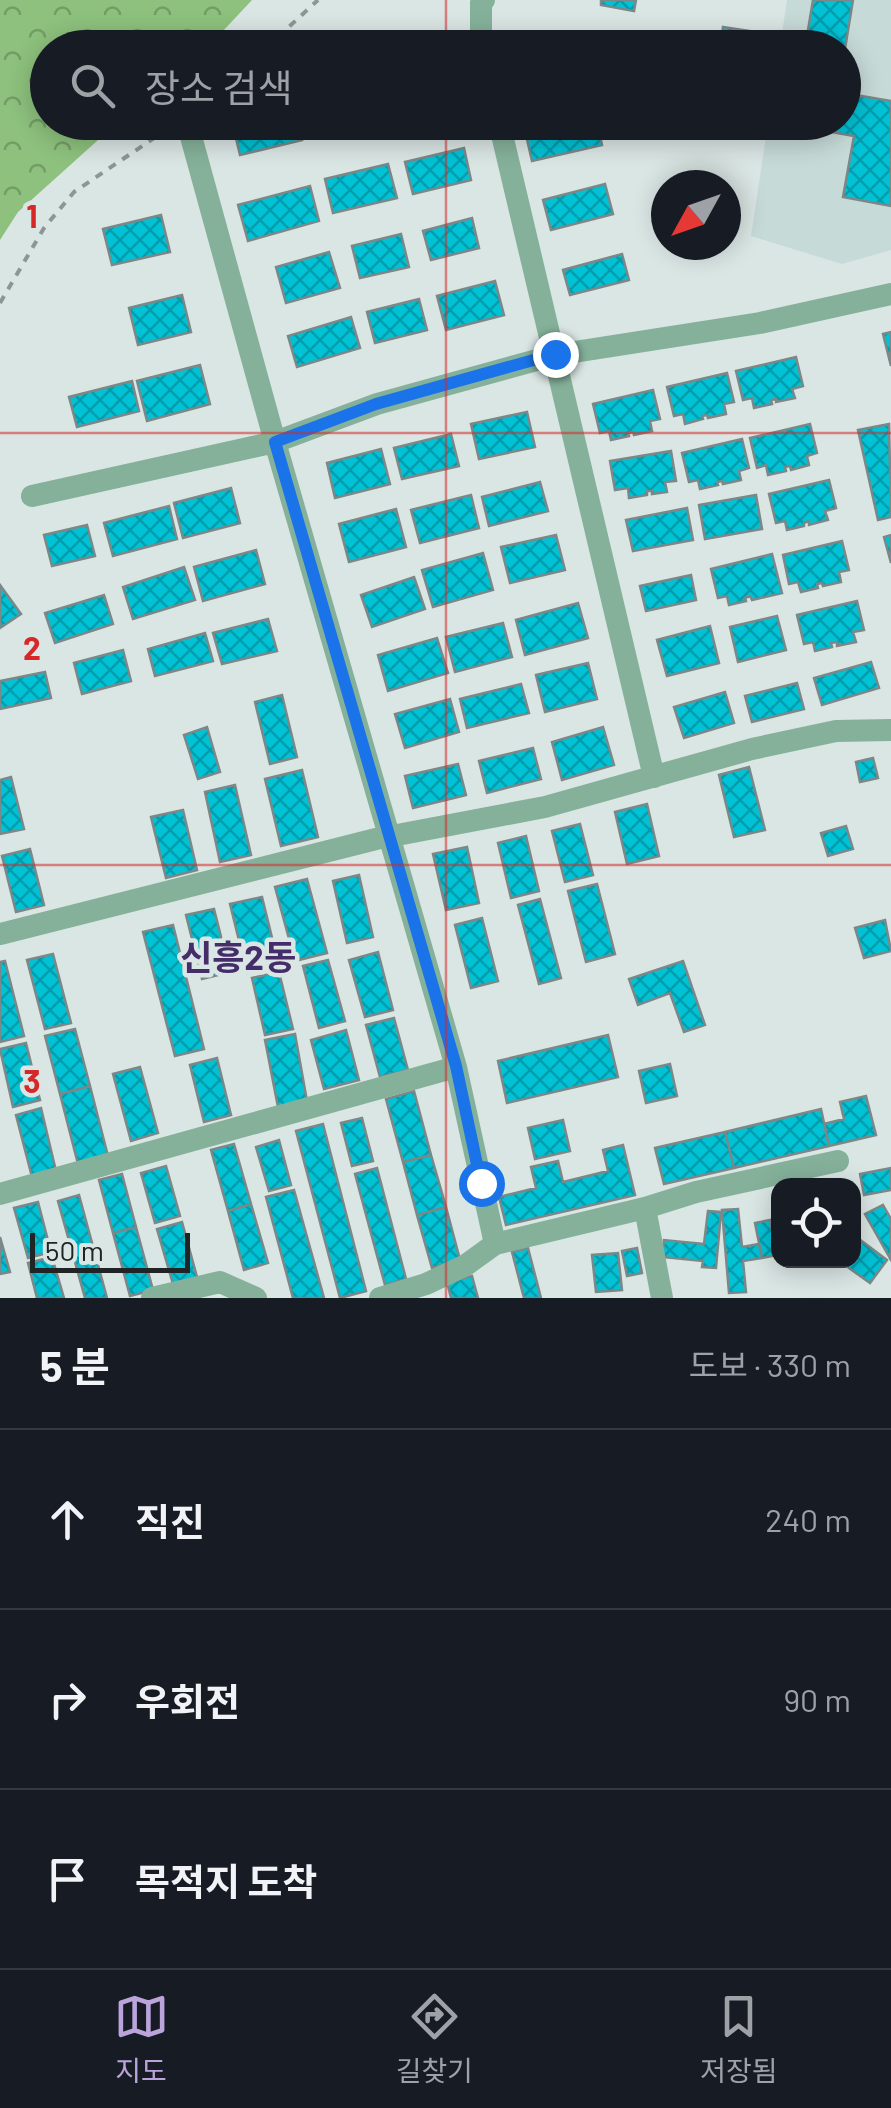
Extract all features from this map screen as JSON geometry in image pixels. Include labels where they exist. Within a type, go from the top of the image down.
[{"type":"street","points":[[481,30],[480,3],[484,0]]},
{"type":"street","points":[[192,140],[456,1066],[495,1244]]},
{"type":"street","points":[[503,140],[654,776]]},
{"type":"street","points":[[32,496],[275,442],[376,404],[555,354],[760,322],[891,294]]},
{"type":"street","points":[[0,934],[388,837],[546,807],[752,748],[836,731],[891,730]]},
{"type":"street","points":[[0,1194],[456,1066]]},
{"type":"street","points":[[380,1298],[426,1284],[466,1265],[495,1244],[838,1160]]},
{"type":"street","points":[[645,1208],[662,1295]]},
{"type":"street","points":[[152,1298],[220,1282],[256,1298]]},
{"type":"path","points":[[286,30],[318,0]]},
{"type":"path","points":[[0,303],[44,228],[74,192],[151,140]]},
{"type":"shaded area","points":[[787,0],[891,0],[891,250],[842,264],[751,236],[765,140],[861,140],[861,30],[783,30]]},
{"type":"green space","points":[[0,0],[252,0],[224,30],[30,30],[30,140],[98,140],[18,212],[0,240]]},
{"type":"building","points":[[601,0],[636,0],[634,11],[601,5]]},
{"type":"building","points":[[813,0],[853,0],[848,30],[808,30]]},
{"type":"building","points":[[861,96],[891,101],[891,206],[843,197],[853,140],[861,140]]},
{"type":"building","points":[[236,140],[302,140],[240,155]]},
{"type":"building","points":[[527,140],[601,140],[602,145],[532,161]]},
{"type":"building","points":[[464,148],[471,180],[413,194],[405,162]]},
{"type":"building","points":[[388,164],[397,198],[333,213],[325,179]]},
{"type":"building","points":[[605,184],[613,214],[551,230],[543,200]]},
{"type":"building","points":[[310,186],[319,221],[248,241],[238,205]]},
{"type":"building","points":[[161,215],[170,252],[112,265],[103,229]]},
{"type":"building","points":[[472,218],[479,248],[431,260],[423,231]]},
{"type":"building","points":[[401,234],[409,267],[360,278],[352,246]]},
{"type":"building","points":[[329,252],[340,288],[286,303],[276,267]]},
{"type":"building","points":[[622,254],[629,280],[570,295],[563,270]]},
{"type":"building","points":[[495,281],[504,315],[446,330],[437,296]]},
{"type":"building","points":[[182,295],[191,332],[138,345],[129,308]]},
{"type":"building","points":[[419,299],[427,330],[375,343],[367,312]]},
{"type":"building","points":[[351,317],[360,348],[297,367],[288,336]]},
{"type":"building","points":[[891,332],[891,366],[883,334]]},
{"type":"building","points":[[796,357],[803,386],[792,389],[795,398],[771,400],[772,404],[754,408],[752,398],[743,400],[736,371]]},
{"type":"building","points":[[200,365],[210,404],[147,421],[137,381]]},
{"type":"building","points":[[727,373],[734,402],[724,404],[726,414],[702,416],[703,419],[685,424],[683,414],[674,416],[667,387]]},
{"type":"building","points":[[132,381],[139,411],[77,427],[69,397]]},
{"type":"building","points":[[653,390],[660,419],[650,421],[652,431],[628,433],[629,436],[611,440],[609,431],[600,433],[593,404]]},
{"type":"building","points":[[527,412],[535,447],[479,459],[471,424]]},
{"type":"building","points":[[810,424],[817,453],[807,456],[809,465],[791,470],[790,466],[785,467],[786,471],[768,475],[766,465],[757,468],[750,438]]},
{"type":"building","points":[[889,424],[891,517],[878,520],[858,430]]},
{"type":"building","points":[[451,434],[459,466],[402,479],[394,448]]},
{"type":"building","points":[[742,439],[749,468],[739,471],[741,480],[717,482],[718,485],[700,489],[698,480],[689,482],[682,453]]},
{"type":"building","points":[[381,449],[390,484],[335,498],[327,463]]},
{"type":"building","points":[[671,451],[676,481],[665,482],[667,492],[647,491],[647,495],[629,498],[628,488],[615,490],[610,461]]},
{"type":"building","points":[[829,480],[836,508],[825,511],[828,520],[809,525],[809,521],[787,530],[785,521],[776,523],[769,494]]},
{"type":"building","points":[[540,482],[548,511],[489,526],[482,497]]},
{"type":"building","points":[[231,488],[240,523],[183,538],[174,503]]},
{"type":"building","points":[[471,495],[479,528],[420,543],[411,510]]},
{"type":"building","points":[[756,495],[762,529],[705,539],[699,505]]},
{"type":"building","points":[[169,506],[177,539],[113,556],[104,523]]},
{"type":"building","points":[[687,508],[693,540],[633,551],[626,520]]},
{"type":"building","points":[[396,509],[406,547],[349,562],[339,524]]},
{"type":"building","points":[[87,525],[95,556],[52,566],[44,535]]},
{"type":"building","points":[[556,535],[565,570],[510,583],[501,547]]},
{"type":"building","points":[[891,535],[891,563],[884,537]]},
{"type":"building","points":[[842,541],[849,570],[839,572],[841,582],[817,584],[818,588],[801,592],[798,582],[789,584],[783,555]]},
{"type":"building","points":[[256,550],[265,584],[203,601],[194,567]]},
{"type":"building","points":[[483,553],[493,590],[433,607],[422,570]]},
{"type":"building","points":[[772,554],[782,593],[752,600],[750,596],[746,601],[729,605],[727,596],[718,598],[711,569]]},
{"type":"building","points":[[184,567],[195,600],[133,619],[123,587]]},
{"type":"building","points":[[691,575],[696,600],[646,611],[640,586]]},
{"type":"building","points":[[414,577],[425,609],[372,627],[361,595]]},
{"type":"building","points":[[0,585],[21,614],[0,628]]},
{"type":"building","points":[[104,595],[113,624],[55,643],[45,613]]},
{"type":"building","points":[[857,601],[864,630],[853,632],[856,642],[837,646],[837,642],[831,643],[832,647],[815,651],[813,642],[804,644],[797,615]]},
{"type":"building","points":[[578,603],[588,638],[525,655],[516,620]]},
{"type":"building","points":[[777,616],[786,650],[738,662],[730,627]]},
{"type":"building","points":[[268,619],[277,651],[222,664],[213,633]]},
{"type":"building","points":[[503,623],[512,657],[455,672],[446,637]]},
{"type":"building","points":[[710,626],[719,663],[667,676],[657,640]]},
{"type":"building","points":[[205,633],[213,661],[155,676],[148,649]]},
{"type":"building","points":[[437,638],[448,673],[388,691],[378,655]]},
{"type":"building","points":[[123,650],[131,681],[82,694],[74,663]]},
{"type":"building","points":[[871,662],[879,688],[822,705],[814,678]]},
{"type":"building","points":[[588,663],[597,699],[545,712],[536,675]]},
{"type":"building","points":[[45,672],[51,698],[0,709],[0,681]]},
{"type":"building","points":[[797,683],[804,709],[752,722],[745,696]]},
{"type":"building","points":[[521,684],[529,713],[467,728],[460,699]]},
{"type":"building","points":[[725,692],[734,723],[684,738],[674,707]]},
{"type":"building","points":[[282,695],[297,757],[270,764],[255,702]]},
{"type":"building","points":[[450,699],[459,732],[405,748],[395,714]]},
{"type":"building","points":[[207,727],[220,772],[198,779],[184,735]]},
{"type":"building","points":[[603,727],[614,765],[562,780],[552,742]]},
{"type":"building","points":[[533,748],[541,779],[487,793],[479,761]]},
{"type":"building","points":[[873,758],[878,778],[860,782],[856,762]]},
{"type":"building","points":[[458,764],[466,795],[413,808],[405,776]]},
{"type":"building","points":[[749,767],[765,830],[734,837],[719,775]]},
{"type":"building","points":[[302,770],[318,837],[281,846],[265,779]]},
{"type":"building","points":[[11,777],[24,829],[0,834],[0,780]]},
{"type":"building","points":[[235,785],[251,855],[220,862],[205,792]]},
{"type":"building","points":[[647,804],[659,856],[627,864],[615,812]]},
{"type":"building","points":[[183,810],[197,870],[166,878],[151,817]]},
{"type":"building","points":[[580,824],[593,875],[565,882],[552,831]]},
{"type":"building","points":[[846,826],[853,849],[828,856],[821,833]]},
{"type":"building","points":[[526,836],[539,891],[511,898],[498,843]]},
{"type":"building","points":[[467,847],[479,903],[446,910],[433,854]]},
{"type":"building","points":[[30,849],[44,905],[16,912],[2,856]]},
{"type":"building","points":[[359,875],[373,937],[347,943],[333,881]]},
{"type":"building","points":[[307,879],[327,953],[295,961],[275,887]]},
{"type":"building","points":[[597,884],[615,954],[586,962],[568,891]]},
{"type":"building","points":[[262,897],[279,966],[247,973],[230,904]]},
{"type":"building","points":[[540,899],[561,978],[539,984],[518,905]]},
{"type":"building","points":[[214,909],[230,972],[202,979],[186,915]]},
{"type":"building","points":[[482,918],[498,981],[471,988],[455,925]]},
{"type":"building","points":[[885,920],[891,951],[864,958],[855,928]]},
{"type":"building","points":[[173,925],[204,1049],[175,1056],[143,932]]},
{"type":"building","points":[[378,952],[393,1010],[365,1017],[349,960]]},
{"type":"building","points":[[53,954],[71,1023],[45,1029],[27,960]]},
{"type":"building","points":[[328,960],[345,1021],[319,1028],[303,966]]},
{"type":"building","points":[[5,961],[24,1036],[0,1042],[0,962]]},
{"type":"building","points":[[683,961],[705,1025],[684,1032],[670,993],[638,1005],[629,979]]},
{"type":"building","points":[[279,972],[293,1029],[265,1035],[252,978]]},
{"type":"building","points":[[394,1018],[408,1070],[380,1077],[366,1025]]},
{"type":"building","points":[[75,1029],[90,1086],[60,1094],[45,1036]]},
{"type":"building","points":[[346,1030],[359,1080],[324,1089],[311,1040]]},
{"type":"building","points":[[295,1034],[307,1101],[278,1107],[265,1040]]},
{"type":"building","points":[[608,1035],[618,1077],[507,1103],[498,1061]]},
{"type":"building","points":[[26,1043],[40,1100],[13,1107],[0,1049]]},
{"type":"building","points":[[217,1058],[231,1115],[204,1122],[190,1065]]},
{"type":"building","points":[[670,1064],[677,1096],[646,1103],[639,1071]]},
{"type":"building","points":[[140,1067],[158,1133],[131,1141],[113,1074]]},
{"type":"building","points":[[90,1086],[108,1156],[78,1164],[60,1094]]},
{"type":"building","points":[[414,1091],[431,1155],[403,1162],[386,1099]]},
{"type":"building","points":[[866,1096],[876,1135],[829,1146],[824,1124],[844,1119],[840,1102]]},
{"type":"building","points":[[41,1108],[56,1171],[32,1177],[16,1115]]},
{"type":"building","points":[[821,1109],[829,1146],[734,1168],[725,1132]]},
{"type":"building","points":[[362,1118],[373,1161],[352,1166],[341,1123]]},
{"type":"building","points":[[563,1120],[570,1151],[535,1159],[528,1128]]},
{"type":"building","points":[[323,1124],[366,1291],[340,1298],[296,1131]]},
{"type":"building","points":[[725,1132],[734,1168],[664,1184],[655,1148]]},
{"type":"building","points":[[279,1140],[291,1185],[269,1191],[256,1147]]},
{"type":"building","points":[[234,1144],[251,1204],[228,1211],[211,1150]]},
{"type":"building","points":[[623,1145],[635,1195],[506,1225],[499,1197],[536,1188],[531,1167],[558,1161],[563,1182],[608,1171],[603,1150]]},
{"type":"building","points":[[431,1155],[446,1207],[417,1215],[403,1162]]},
{"type":"building","points":[[166,1166],[180,1216],[155,1223],[141,1173]]},
{"type":"building","points":[[377,1168],[406,1279],[385,1285],[355,1174]]},
{"type":"building","points":[[891,1168],[891,1190],[864,1195],[860,1174]]},
{"type":"building","points":[[122,1174],[136,1227],[113,1233],[99,1180]]},
{"type":"building","points":[[294,1190],[324,1298],[293,1298],[266,1197]]},
{"type":"building","points":[[79,1195],[107,1298],[85,1298],[58,1201]]},
{"type":"building","points":[[38,1202],[51,1252],[28,1258],[14,1208]]},
{"type":"building","points":[[251,1204],[268,1263],[244,1270],[228,1211]]},
{"type":"building","points":[[883,1205],[891,1219],[891,1260],[865,1214]]},
{"type":"building","points":[[446,1207],[460,1260],[432,1268],[417,1215]]},
{"type":"building","points":[[738,1209],[742,1247],[759,1244],[762,1258],[743,1261],[746,1292],[729,1293],[722,1210]]},
{"type":"building","points":[[708,1211],[721,1212],[716,1268],[702,1267],[703,1261],[662,1257],[664,1240],[704,1244]]},
{"type":"building","points":[[770,1220],[771,1256],[762,1258],[755,1223]]},
{"type":"building","points":[[182,1222],[197,1277],[173,1284],[157,1229]]},
{"type":"building","points":[[136,1227],[153,1290],[130,1296],[113,1233]]},
{"type":"building","points":[[0,1237],[10,1272],[0,1274]]},
{"type":"building","points":[[861,1240],[887,1260],[870,1283],[849,1268],[861,1268]]},
{"type":"building","points":[[528,1248],[541,1298],[524,1298],[512,1252]]},
{"type":"building","points":[[637,1248],[642,1273],[627,1276],[622,1251]]},
{"type":"building","points":[[618,1253],[622,1290],[596,1292],[592,1255]]},
{"type":"building","points":[[52,1257],[64,1298],[37,1298],[28,1263]]},
{"type":"building","points":[[472,1276],[478,1298],[451,1298],[447,1282]]},
{"type":"district","name":"신흥2동","points":[[238,956]]},
{"type":"route","points":[[481,1183],[456,1066],[275,442],[376,404],[555,354]]}]
